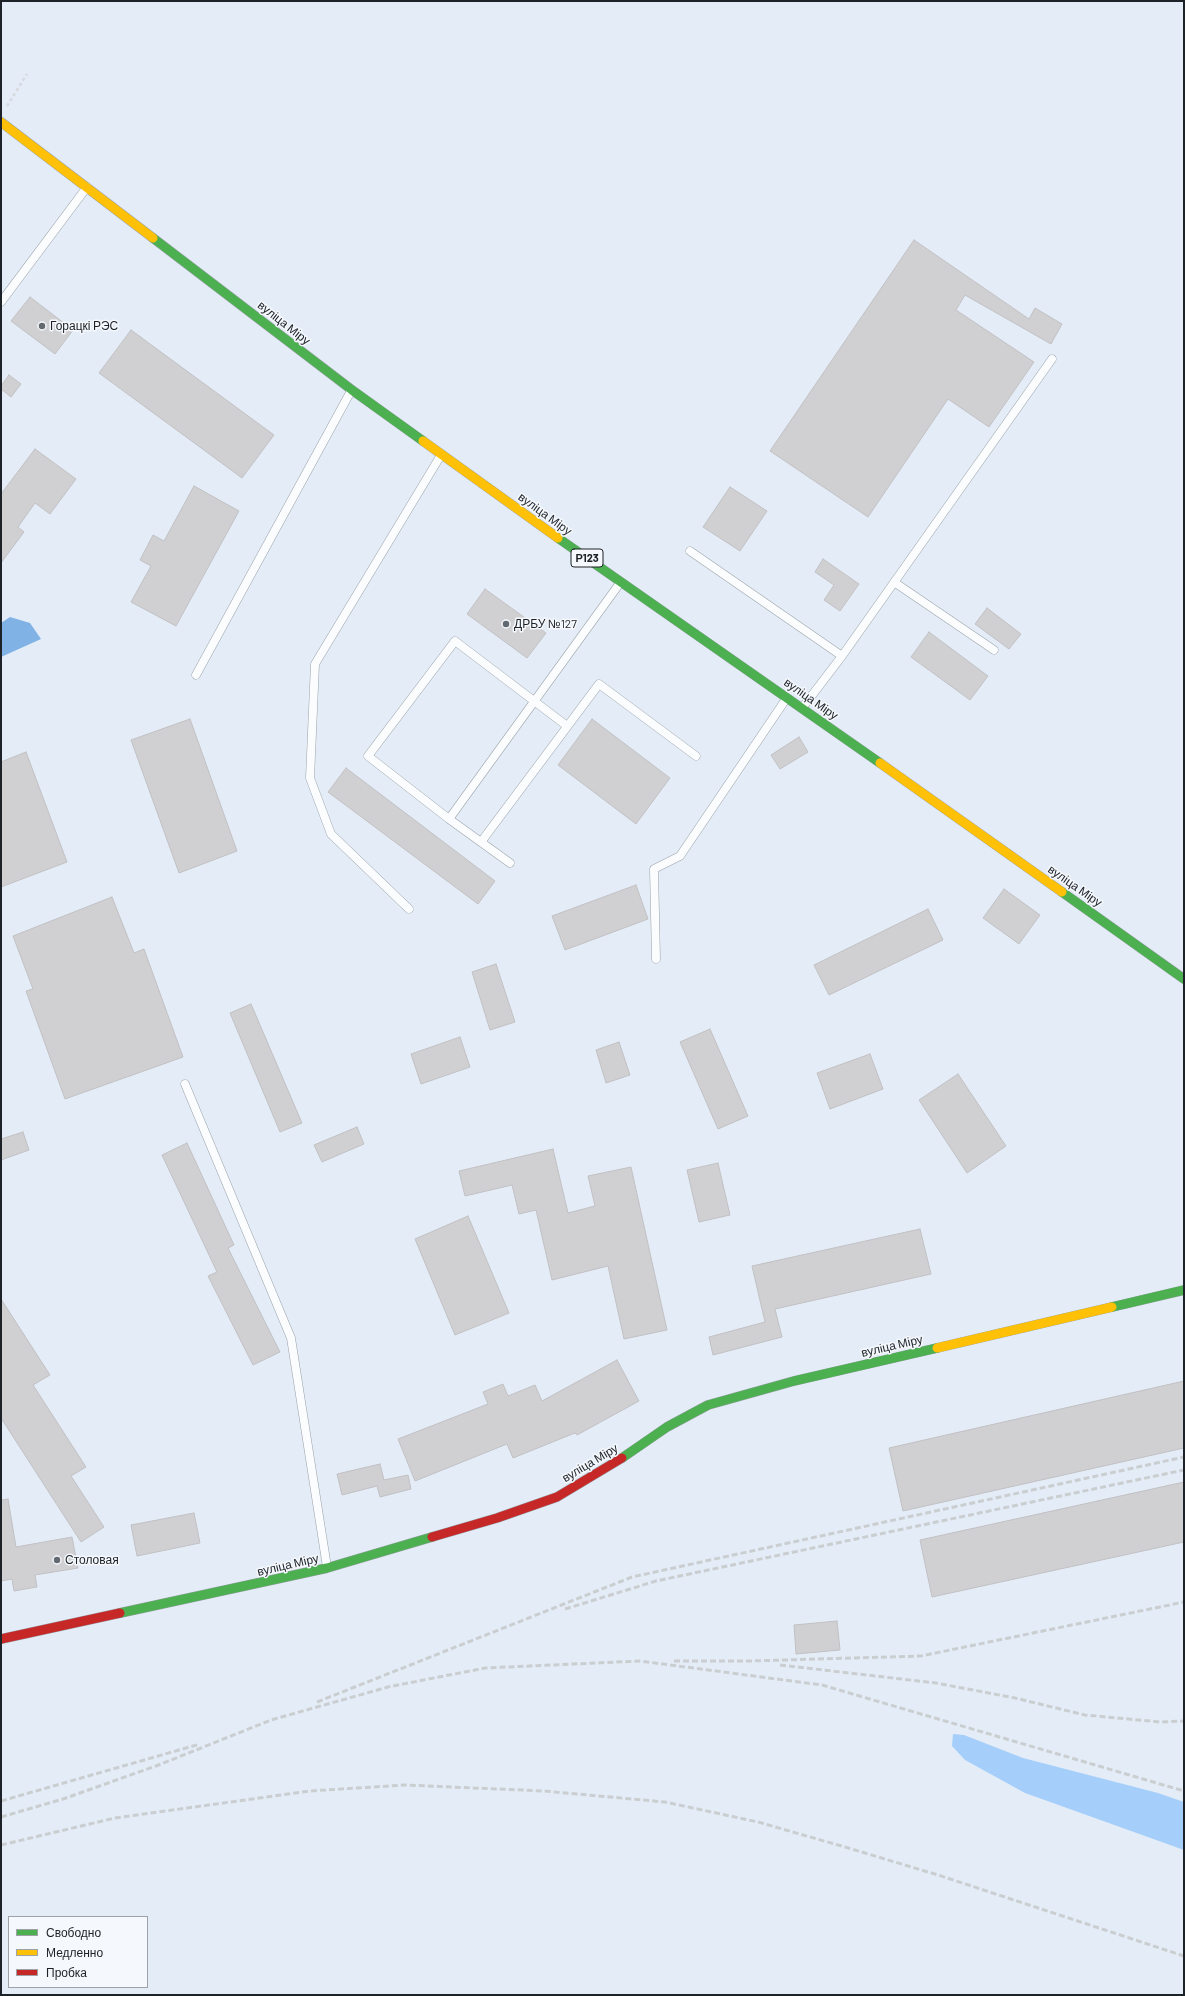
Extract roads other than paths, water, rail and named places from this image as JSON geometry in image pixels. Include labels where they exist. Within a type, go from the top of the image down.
[{"type":"main road","name":"вуліца Міру","points":[[1,122],[352,390],[620,582],[782,694],[787,699],[802,707],[1184,979]]},
{"type":"main road","name":"вуліца Міру","points":[[1,1639],[327,1568],[497,1518],[557,1497],[617,1462],[667,1427],[708,1405],[794,1381],[1184,1290]]},
{"type":"lane","points":[[1,302],[87,187]]},
{"type":"lane","points":[[802,707],[842,656],[1052,359]]},
{"type":"lane","points":[[196,674],[352,390]]},
{"type":"lane","points":[[409,909],[331,834],[310,778],[315,664],[441,454]]},
{"type":"lane","points":[[690,551],[842,656]]},
{"type":"lane","points":[[449,819],[620,582]]},
{"type":"lane","points":[[894,582],[994,650]]},
{"type":"lane","points":[[510,863],[449,819],[368,756],[455,641],[566,726]]},
{"type":"lane","points":[[481,842],[566,726],[599,684],[696,756]]},
{"type":"lane","points":[[656,960],[654,869],[680,856],[787,699]]},
{"type":"lane","points":[[185,1084],[291,1338],[327,1568]]},
{"type":"railway","points":[[317,1702],[632,1577],[1184,1457]]},
{"type":"railway","points":[[565,1609],[656,1581],[1184,1470]]},
{"type":"railway","points":[[674,1661],[750,1661],[921,1656],[1184,1602]]},
{"type":"railway","points":[[1,1817],[63,1799],[156,1766],[271,1720],[388,1687],[485,1668],[640,1661],[822,1685],[1184,1791]]},
{"type":"railway","points":[[780,1665],[936,1683],[1015,1698],[1085,1715],[1160,1722],[1184,1721]]},
{"type":"railway","points":[[1,1801],[200,1744]]},
{"type":"railway","points":[[1,1845],[115,1818],[310,1791],[405,1785],[544,1791],[665,1802],[758,1822],[845,1847],[938,1875],[1184,1956]]},
{"type":"place","name":"Горацкі РЭС","points":[[42,326]]},
{"type":"place","name":"ДРБУ №127","points":[[506,624]]},
{"type":"place","name":"Столовая","points":[[57,1560]]}]
